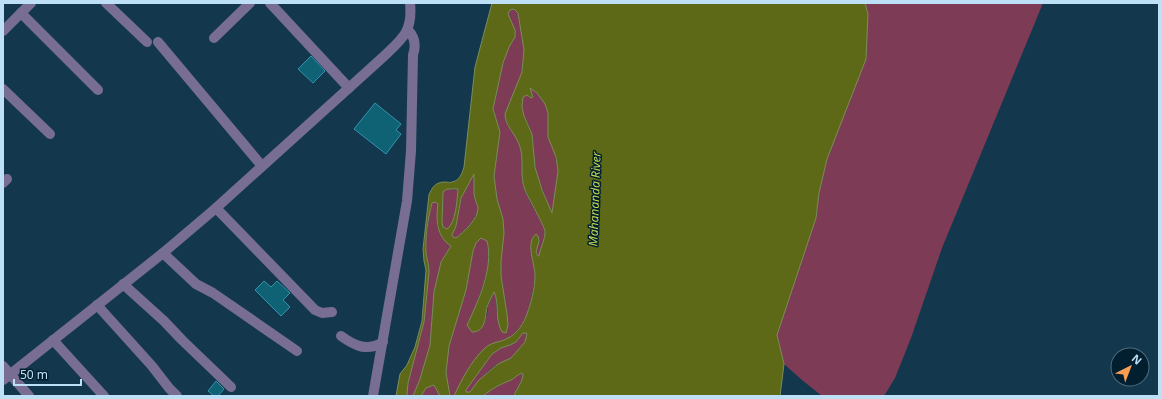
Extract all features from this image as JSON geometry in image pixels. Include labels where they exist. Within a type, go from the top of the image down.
[{"type":"street","points":[[3,31],[31,3]]},
{"type":"street","points":[[106,3],[146,42]]},
{"type":"street","points":[[214,38],[250,3]]},
{"type":"street","points":[[270,3],[349,88]]},
{"type":"street","points":[[7,377],[216,208],[397,44],[408,30],[411,20],[410,3]]},
{"type":"street","points":[[21,13],[98,90]]},
{"type":"street","points":[[373,396],[407,201],[411,151],[413,55],[415,47],[412,34],[408,30]]},
{"type":"street","points":[[158,42],[262,166]]},
{"type":"street","points":[[4,85],[20,106],[50,134]]},
{"type":"street","points":[[216,208],[315,310],[322,313],[332,312]]},
{"type":"street","points":[[162,253],[196,284],[213,293],[297,351]]},
{"type":"street","points":[[123,284],[164,321],[231,387]]},
{"type":"street","points":[[97,305],[177,396]]},
{"type":"street","points":[[341,336],[352,344],[367,348],[383,342]]},
{"type":"street","points":[[53,340],[104,396]]},
{"type":"street","points":[[3,366],[7,377],[30,396]]},
{"type":"shaded area","points":[[865,3],[1043,3],[942,248],[911,338],[895,378],[884,396],[822,396],[784,364],[777,335],[816,218],[819,193],[827,159],[868,14]]},
{"type":"shaded area","points":[[514,9],[518,13],[524,50],[522,72],[507,125],[519,142],[522,156],[522,177],[524,188],[545,232],[539,256],[536,252],[539,241],[538,236],[533,257],[535,277],[532,295],[527,315],[521,326],[508,339],[485,348],[479,354],[454,396],[450,396],[446,373],[449,346],[466,290],[473,251],[476,243],[481,238],[487,241],[488,259],[485,277],[474,311],[484,323],[488,306],[494,292],[496,295],[497,316],[507,314],[501,276],[503,219],[497,199],[494,176],[500,132],[493,109],[503,63],[509,47],[515,37],[508,14],[510,10]]},
{"type":"shaded area","points":[[529,87],[537,93],[545,104],[548,113],[548,137],[554,150],[558,170],[552,214],[534,162],[531,130],[522,108],[523,97],[527,95],[529,97],[533,97]]},
{"type":"shaded area","points":[[474,174],[474,192],[478,210],[473,221],[460,235],[456,238],[452,237],[456,226],[461,198]]},
{"type":"shaded area","points":[[447,188],[453,190],[458,189],[454,216],[450,226],[447,229],[443,227],[442,222],[443,192]]},
{"type":"shaded area","points":[[435,202],[438,204],[437,226],[441,236],[451,246],[441,262],[434,292],[430,345],[420,379],[413,396],[408,396],[408,383],[424,322],[429,266],[426,253],[426,239],[432,203]]},
{"type":"shaded area","points":[[526,332],[528,334],[527,337],[523,345],[516,353],[506,361],[492,368],[470,392],[466,392],[492,354],[501,348],[516,342],[523,333]]},
{"type":"shaded area","points":[[522,373],[522,380],[514,396],[483,396],[493,389]]},
{"type":"shaded area","points":[[434,385],[440,396],[421,396],[426,388]]},
{"type":"water","name":"Mahananda River","points":[[492,3],[865,3],[868,14],[866,59],[827,159],[819,193],[816,218],[777,335],[784,364],[780,396],[514,396],[522,380],[522,373],[483,396],[454,396],[467,371],[479,354],[490,345],[505,340],[511,336],[520,328],[524,321],[534,290],[535,280],[531,242],[536,234],[539,241],[536,252],[539,256],[545,235],[542,224],[523,184],[521,149],[505,118],[505,114],[522,72],[524,50],[518,13],[514,9],[510,10],[508,14],[515,30],[515,37],[509,47],[503,63],[493,109],[500,132],[494,176],[497,199],[503,219],[504,233],[501,276],[508,325],[506,333],[502,332],[498,322],[497,301],[494,292],[487,307],[484,323],[480,330],[472,332],[467,325],[476,306],[487,273],[489,251],[487,241],[481,238],[476,243],[473,251],[466,290],[449,346],[446,373],[450,396],[440,396],[434,385],[426,388],[421,396],[413,396],[420,379],[430,345],[434,292],[441,262],[451,246],[442,237],[438,227],[438,204],[435,202],[432,203],[426,241],[429,272],[424,322],[408,383],[408,396],[396,396],[400,374],[407,365],[415,347],[422,321],[426,270],[423,249],[429,195],[433,187],[437,184],[457,180],[463,170],[475,67]],"holes":[[[530,88],[537,93],[545,104],[548,113],[548,137],[556,157],[558,171],[552,213],[542,190],[535,167],[532,134],[524,116],[522,107],[523,97],[527,95],[531,98],[533,97]],[[474,174],[474,195],[478,208],[476,216],[470,225],[456,238],[452,235],[456,226],[461,198]],[[447,189],[458,189],[454,217],[447,229],[443,227],[442,222],[443,192]],[[523,333],[527,334],[525,342],[511,358],[498,364],[478,381],[470,392],[466,392],[492,354],[501,348],[516,342]]]},
{"type":"building","points":[[311,56],[325,71],[313,83],[298,69]]},
{"type":"building","points":[[375,103],[401,124],[396,130],[401,134],[386,154],[354,129]]},
{"type":"building","points":[[264,281],[271,287],[277,281],[290,293],[283,300],[290,307],[281,316],[255,290]]},
{"type":"building","points":[[216,381],[224,389],[218,396],[214,396],[208,391]]}]
